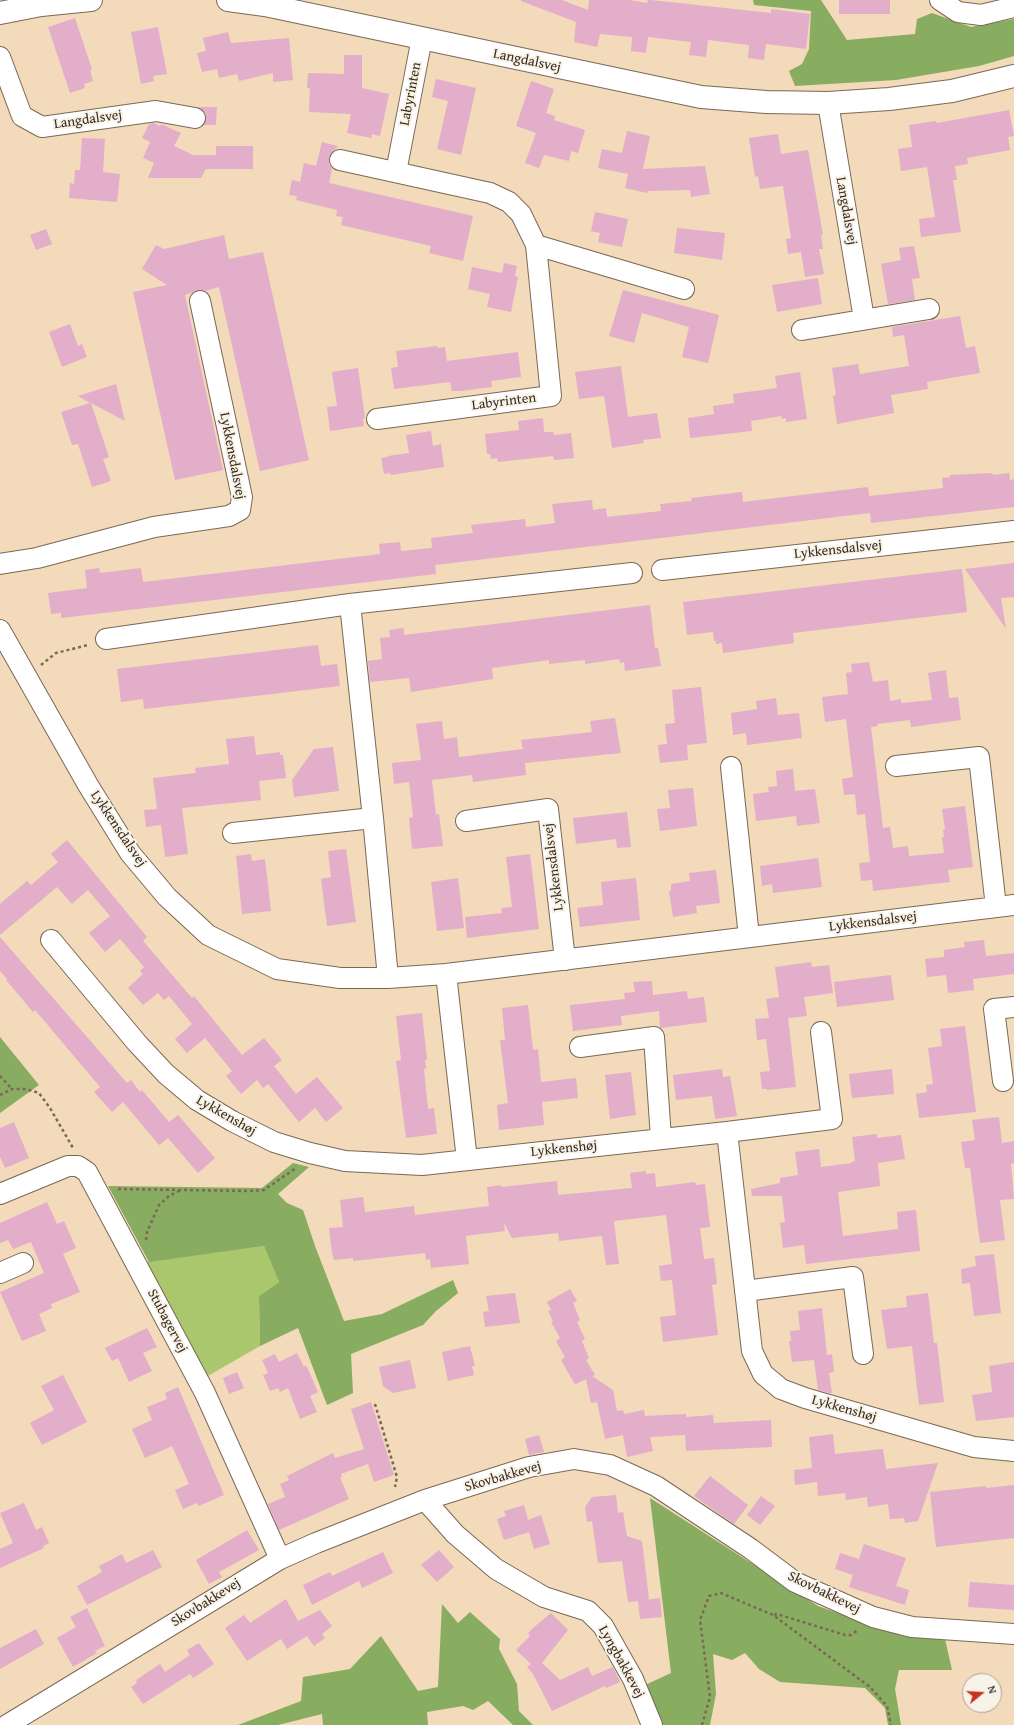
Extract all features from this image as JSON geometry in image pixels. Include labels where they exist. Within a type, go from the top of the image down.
[{"type":"street","points":[[0,13],[41,5],[90,0]]},
{"type":"street","name":"Langdalsvej","points":[[228,0],[265,6],[422,38],[701,97],[766,102],[828,103],[889,100],[952,91],[1014,76]]},
{"type":"street","points":[[940,0],[958,12],[981,15],[1014,7]]},
{"type":"street","name":"Labyrinten","points":[[396,172],[422,38]]},
{"type":"street","name":"Langdalsvej","points":[[0,57],[22,116],[42,127],[156,111],[195,118]]},
{"type":"street","name":"Langdalsvej","points":[[828,103],[864,319]]},
{"type":"street","name":"Labyrinten","points":[[340,160],[490,193],[509,202],[521,214],[536,245],[551,396],[377,418]]},
{"type":"street","points":[[536,245],[684,289]]},
{"type":"street","name":"Lykkensdalsvej","points":[[0,564],[37,558],[154,527],[229,516],[240,510],[242,497],[200,301]]},
{"type":"street","points":[[802,330],[929,309]]},
{"type":"street","name":"Lykkensdalsvej","points":[[662,570],[1014,531]]},
{"type":"street","points":[[106,639],[350,604],[632,573]]},
{"type":"street","points":[[350,604],[373,818],[388,978]]},
{"type":"street","name":"Lykkensdalsvej","points":[[0,630],[88,785],[130,853],[167,897],[208,935],[277,969],[340,978],[388,978],[446,974],[1005,906],[979,756],[896,766]]},
{"type":"street","points":[[731,767],[749,937]]},
{"type":"street","name":"Lykkensdalsvej","points":[[466,821],[548,810],[565,960]]},
{"type":"street","points":[[232,833],[373,818]]},
{"type":"street","name":"Lykkenshøj","points":[[51,940],[137,1043],[166,1074],[196,1100],[232,1121],[274,1142],[310,1153],[345,1161],[379,1164],[422,1165],[660,1138],[727,1132],[832,1119],[821,1032]]},
{"type":"street","points":[[446,974],[467,1160]]},
{"type":"street","points":[[1003,1081],[994,1010],[1014,1007]]},
{"type":"street","points":[[580,1047],[654,1037],[660,1138]]},
{"type":"street","name":"Lykkenshøj","points":[[727,1132],[752,1351],[763,1374],[781,1389],[805,1398],[974,1446],[1014,1451]]},
{"type":"street","points":[[0,1194],[68,1166],[78,1166]]},
{"type":"street","name":"Stubagervej","points":[[78,1166],[86,1172],[98,1192],[205,1393],[280,1558]]},
{"type":"street","points":[[0,1273],[23,1263]]},
{"type":"street","points":[[745,1291],[853,1277],[863,1354]]},
{"type":"street","name":"Skovbakkevej","points":[[6,1725],[280,1558],[316,1542],[425,1500],[528,1467],[574,1459],[610,1465],[656,1486],[751,1549],[795,1582],[873,1617],[912,1627],[1014,1634]]},
{"type":"street","name":"Lyngbakkevej","points":[[425,1500],[455,1534],[496,1569],[544,1597],[588,1611],[603,1626],[633,1679],[652,1725]]},
{"type":"path","points":[[56,653],[87,646],[106,639]]},
{"type":"path","points":[[0,1076],[12,1089]]},
{"type":"path","points":[[0,1095],[12,1089],[26,1089],[39,1093],[50,1108],[75,1151],[78,1166]]},
{"type":"path","points":[[98,1192],[105,1188],[264,1190],[302,1164],[310,1153]]},
{"type":"path","points":[[137,1265],[144,1260],[147,1232],[158,1206],[169,1196],[181,1190]]},
{"type":"path","points":[[375,1404],[397,1477],[395,1487]]},
{"type":"path","points":[[702,1725],[710,1697],[700,1620],[709,1596],[721,1593],[773,1615],[870,1687],[887,1706],[891,1725]]},
{"type":"path","points":[[773,1615],[777,1614],[845,1635],[855,1633],[873,1617]]},
{"type":"green space","points":[[753,0],[821,0],[847,40],[915,34],[917,19],[932,13],[971,27],[1014,19],[1014,56],[979,66],[896,80],[795,86],[789,71],[802,64],[809,49],[811,11],[754,5]]},
{"type":"green space","points":[[0,1037],[39,1085],[0,1113]]},
{"type":"green space","points":[[293,1163],[309,1167],[278,1194],[287,1203],[303,1210],[315,1246],[344,1321],[382,1314],[453,1280],[458,1293],[436,1311],[423,1325],[351,1354],[353,1393],[327,1405],[298,1328],[260,1346],[259,1296],[279,1282],[264,1246],[149,1262],[108,1186],[262,1188]]},
{"type":"green space","points":[[264,1246],[279,1282],[259,1296],[260,1346],[206,1377],[144,1262]]},
{"type":"green space","points":[[650,1498],[818,1606],[880,1628],[945,1639],[952,1670],[899,1670],[895,1689],[901,1725],[888,1725],[885,1708],[865,1688],[780,1682],[759,1669],[745,1653],[732,1660],[713,1654],[716,1694],[710,1725],[657,1725],[643,1686],[671,1673]]},
{"type":"green space","points":[[442,1604],[458,1623],[470,1612],[500,1639],[499,1649],[517,1684],[519,1711],[533,1725],[513,1725],[488,1701],[473,1710],[463,1706],[427,1712],[428,1725],[323,1725],[322,1714],[278,1725],[238,1725],[301,1701],[303,1677],[350,1669],[381,1636],[418,1691],[438,1687]]},
{"type":"building","points":[[521,0],[562,0],[588,10],[589,0],[629,0],[647,3],[648,0],[651,0],[771,13],[771,9],[810,14],[806,49],[766,44],[764,60],[748,58],[749,45],[708,40],[706,57],[689,55],[691,42],[648,37],[646,53],[631,51],[632,37],[600,34],[597,47],[574,42],[576,22]]},
{"type":"building","points":[[839,0],[890,0],[890,14],[839,14]]},
{"type":"building","points":[[75,18],[92,69],[90,70],[93,81],[84,84],[85,88],[70,93],[48,27]]},
{"type":"building","points":[[158,27],[167,74],[153,76],[154,81],[141,84],[131,32]]},
{"type":"building","points":[[228,32],[231,43],[289,38],[293,80],[273,82],[273,73],[239,81],[237,74],[219,78],[217,69],[202,72],[197,53],[206,51],[203,38]]},
{"type":"building","points":[[344,55],[362,55],[362,88],[389,94],[380,136],[372,134],[371,138],[347,133],[351,114],[309,112],[310,88],[307,88],[308,73],[344,74]]},
{"type":"building","points":[[436,79],[476,88],[461,155],[437,149],[448,101],[432,97]]},
{"type":"building","points":[[531,81],[554,89],[546,113],[555,116],[554,120],[585,130],[578,153],[571,151],[569,161],[544,155],[539,168],[525,163],[536,133],[516,126]]},
{"type":"building","points":[[199,107],[217,107],[216,125],[204,125],[206,114]]},
{"type":"building","points":[[1009,110],[1014,136],[1008,137],[1010,150],[967,158],[968,164],[955,166],[957,180],[953,180],[961,232],[921,237],[919,219],[935,217],[927,167],[901,171],[898,149],[912,147],[909,125],[936,121],[937,123]]},
{"type":"building","points":[[154,123],[160,126],[161,124],[181,133],[174,146],[193,155],[216,155],[216,146],[253,146],[253,169],[206,169],[201,178],[148,178],[154,163],[143,158],[150,142],[142,138],[149,124]]},
{"type":"building","points":[[627,131],[650,136],[643,169],[705,166],[710,194],[691,197],[690,190],[648,191],[647,193],[625,188],[628,174],[598,168],[602,149],[622,153]]},
{"type":"building","points":[[778,134],[781,154],[808,150],[823,235],[821,235],[823,249],[819,249],[824,274],[805,277],[801,252],[788,254],[786,239],[791,238],[783,186],[760,189],[758,176],[755,177],[749,138]]},
{"type":"building","points":[[82,138],[105,139],[103,172],[120,174],[117,202],[69,198],[70,183],[74,184],[75,170],[80,170]]},
{"type":"building","points":[[322,142],[338,146],[329,157],[329,163],[332,169],[329,183],[473,216],[463,261],[429,253],[431,246],[341,225],[343,217],[336,216],[337,210],[296,200],[297,196],[289,195],[292,180],[300,182],[304,163],[316,166]]},
{"type":"building","points":[[595,212],[628,219],[622,247],[598,242],[600,233],[591,231]]},
{"type":"building","points":[[677,228],[725,233],[722,260],[674,253]]},
{"type":"building","points":[[46,229],[52,244],[36,250],[30,235]]},
{"type":"building","points":[[224,235],[229,259],[263,252],[309,460],[260,471],[219,287],[205,291],[198,290],[185,295],[223,470],[175,480],[133,292],[167,285],[142,269],[156,245],[164,249]]},
{"type":"building","points":[[914,246],[920,278],[912,279],[915,300],[888,304],[881,264],[901,260],[899,248]]},
{"type":"building","points":[[504,263],[517,266],[515,276],[518,277],[511,312],[487,307],[490,294],[468,289],[472,267],[502,273]]},
{"type":"building","points":[[818,278],[822,304],[777,312],[772,285]]},
{"type":"building","points":[[623,290],[719,315],[708,363],[682,357],[689,327],[642,313],[634,343],[609,336]]},
{"type":"building","points":[[960,316],[966,348],[975,346],[980,373],[927,382],[928,389],[891,395],[894,413],[837,424],[833,396],[836,395],[832,368],[858,364],[860,374],[909,366],[904,335],[893,337],[892,327]]},
{"type":"building","points":[[70,324],[78,346],[82,344],[87,357],[62,367],[49,332]]},
{"type":"building","points":[[437,346],[437,348],[445,347],[447,361],[518,352],[521,377],[491,381],[492,387],[461,391],[452,391],[450,382],[394,389],[391,368],[398,367],[396,351]]},
{"type":"building","points":[[621,366],[628,417],[657,413],[661,438],[643,440],[644,443],[612,448],[604,396],[579,399],[575,372]]},
{"type":"building","points":[[358,368],[365,418],[363,419],[364,426],[330,431],[327,407],[337,406],[332,372]]},
{"type":"building","points":[[800,372],[807,419],[786,422],[786,418],[782,419],[781,416],[751,421],[752,431],[690,438],[688,418],[714,414],[713,406],[734,403],[733,394],[777,388],[775,376]]},
{"type":"building","points":[[116,384],[125,421],[91,403],[109,457],[103,459],[111,481],[92,487],[78,444],[72,445],[61,412],[90,403],[78,396]]},
{"type":"building","points":[[543,418],[544,432],[553,432],[554,435],[571,433],[574,458],[554,460],[553,456],[498,462],[497,458],[491,459],[490,454],[487,454],[485,434],[519,430],[518,421]]},
{"type":"building","points":[[431,431],[433,446],[441,444],[444,467],[391,475],[390,473],[384,474],[381,458],[409,453],[406,435]]},
{"type":"building","points":[[992,473],[993,475],[1009,473],[1010,480],[1014,479],[1014,507],[871,523],[870,513],[435,565],[436,574],[61,618],[61,613],[51,614],[48,593],[87,588],[85,570],[99,568],[100,573],[141,568],[143,582],[380,554],[379,544],[400,542],[401,551],[432,548],[431,538],[473,533],[471,525],[525,519],[526,527],[555,523],[552,504],[592,500],[593,510],[606,508],[607,517],[661,511],[660,504],[692,501],[691,498],[742,492],[743,502],[868,487],[869,496],[943,488],[942,478],[950,477],[950,475]]},
{"type":"building","points":[[1014,563],[1014,597],[1001,598],[1006,629],[965,569]]},
{"type":"building","points":[[962,569],[967,612],[793,633],[794,643],[723,653],[722,643],[716,644],[716,641],[714,641],[713,632],[687,635],[683,602]]},
{"type":"building","points":[[650,605],[655,648],[658,648],[661,666],[625,671],[624,662],[620,663],[619,659],[585,664],[585,660],[549,664],[549,660],[492,668],[493,679],[411,692],[409,678],[370,682],[368,661],[382,659],[380,638],[390,637],[389,630],[404,628],[404,635]]},
{"type":"building","points":[[318,645],[321,666],[337,664],[340,686],[144,709],[143,699],[121,702],[117,669]]},
{"type":"building","points":[[869,662],[873,682],[888,680],[890,701],[901,699],[901,703],[932,700],[928,673],[946,670],[949,698],[958,697],[961,720],[911,727],[910,720],[877,724],[878,726],[871,727],[883,828],[890,827],[893,848],[908,846],[909,856],[944,853],[942,837],[944,837],[943,830],[945,829],[942,809],[965,806],[973,867],[948,870],[950,882],[873,891],[872,880],[861,881],[859,863],[870,862],[865,814],[857,815],[855,794],[844,795],[842,779],[853,777],[846,719],[825,722],[822,697],[848,694],[846,673],[852,672],[851,664]]},
{"type":"building","points":[[701,687],[707,743],[687,745],[688,760],[660,763],[658,745],[667,744],[665,724],[675,723],[672,690]]},
{"type":"building","points":[[776,698],[778,715],[799,713],[802,738],[747,745],[746,733],[733,735],[731,713],[757,709],[756,701]]},
{"type":"building","points":[[615,718],[621,753],[525,763],[526,775],[473,782],[472,775],[432,780],[436,815],[439,814],[443,846],[412,849],[409,818],[413,817],[409,782],[394,784],[392,763],[421,760],[416,724],[442,721],[444,739],[457,737],[459,757],[523,749],[521,740],[592,732],[590,721]]},
{"type":"building","points":[[254,736],[256,755],[280,752],[280,755],[283,755],[286,778],[259,781],[261,800],[182,808],[188,854],[165,857],[161,825],[146,827],[144,810],[157,809],[153,778],[196,773],[195,768],[229,764],[226,739]]},
{"type":"building","points":[[333,747],[339,791],[294,797],[292,780],[314,749]]},
{"type":"building","points":[[793,769],[795,791],[815,789],[820,823],[797,826],[796,816],[756,821],[753,794],[769,792],[768,787],[777,786],[776,771]]},
{"type":"building","points":[[693,788],[697,826],[660,831],[657,809],[670,808],[668,790]]},
{"type":"building","points":[[627,812],[631,847],[617,848],[616,839],[576,844],[573,818]]},
{"type":"building","points":[[67,840],[147,937],[143,941],[192,998],[194,996],[242,1055],[264,1038],[282,1060],[274,1066],[296,1094],[317,1077],[343,1108],[326,1122],[315,1108],[299,1122],[268,1084],[263,1088],[257,1080],[241,1094],[226,1076],[232,1071],[205,1038],[187,1053],[175,1039],[192,1024],[169,996],[164,1000],[158,993],[143,1005],[128,988],[143,974],[140,971],[144,967],[120,939],[105,952],[89,933],[110,916],[88,890],[72,904],[57,887],[0,935],[0,904],[27,881],[31,885],[58,862],[51,854]]},
{"type":"building","points":[[346,849],[356,922],[327,926],[321,879],[331,877],[328,851]]},
{"type":"building","points":[[251,854],[252,861],[265,859],[271,911],[242,914],[236,856]]},
{"type":"building","points":[[530,854],[539,929],[467,938],[465,917],[502,913],[501,908],[512,907],[506,857]]},
{"type":"building","points":[[818,858],[822,887],[773,893],[772,884],[762,886],[760,866]]},
{"type":"building","points":[[716,870],[720,903],[696,906],[697,913],[673,917],[669,891],[671,891],[671,884],[690,881],[689,873]]},
{"type":"building","points":[[458,878],[464,928],[437,931],[431,882]]},
{"type":"building","points":[[636,878],[640,920],[580,927],[577,908],[603,905],[601,882]]},
{"type":"building","points":[[0,937],[127,1083],[131,1080],[140,1092],[142,1090],[169,1122],[178,1115],[215,1158],[198,1173],[168,1138],[159,1145],[123,1102],[112,1112],[94,1092],[100,1087],[35,1010],[33,1012],[0,971]]},
{"type":"building","points":[[984,940],[986,956],[1014,953],[1014,974],[973,979],[974,990],[948,993],[946,975],[927,977],[925,959],[944,957],[944,950],[965,947],[964,942]]},
{"type":"building","points":[[811,962],[812,967],[829,965],[833,993],[804,997],[807,1016],[788,1018],[796,1087],[767,1090],[762,1089],[760,1072],[770,1071],[766,1039],[757,1040],[755,1019],[769,1018],[766,999],[779,997],[775,967]]},
{"type":"building","points":[[891,975],[894,1000],[837,1007],[834,982]]},
{"type":"building","points":[[652,981],[653,995],[687,991],[688,999],[704,997],[707,1022],[660,1028],[659,1011],[621,1016],[622,1025],[573,1031],[570,1005],[625,999],[624,993],[635,992],[633,982]]},
{"type":"building","points":[[528,1005],[533,1050],[538,1049],[541,1082],[576,1078],[578,1098],[542,1102],[544,1125],[499,1130],[497,1105],[508,1103],[500,1040],[505,1040],[502,1008]]},
{"type":"building","points":[[422,1013],[427,1059],[425,1060],[426,1068],[424,1069],[428,1109],[434,1108],[437,1134],[406,1138],[396,1061],[401,1060],[396,1016]]},
{"type":"building","points":[[965,1026],[976,1112],[919,1118],[916,1094],[927,1092],[926,1085],[933,1084],[928,1048],[942,1046],[940,1029]]},
{"type":"building","points":[[722,1069],[723,1077],[730,1076],[737,1116],[715,1119],[712,1096],[676,1100],[673,1075]]},
{"type":"building","points":[[892,1069],[894,1094],[852,1098],[849,1074]]},
{"type":"building","points":[[631,1072],[636,1115],[610,1119],[605,1075]]},
{"type":"building","points":[[999,1117],[1002,1143],[1014,1141],[1014,1163],[1011,1164],[1014,1199],[1000,1200],[1005,1240],[980,1243],[970,1168],[965,1168],[961,1142],[975,1140],[972,1120]]},
{"type":"building","points":[[14,1122],[29,1158],[5,1168],[0,1157],[0,1128]]},
{"type":"building","points":[[877,1134],[877,1138],[901,1135],[905,1159],[878,1163],[880,1186],[838,1192],[843,1236],[898,1229],[897,1212],[916,1210],[920,1251],[806,1264],[804,1245],[783,1248],[780,1223],[785,1222],[782,1196],[752,1196],[751,1189],[780,1183],[780,1178],[798,1175],[795,1152],[819,1149],[821,1167],[852,1163],[851,1162],[855,1161],[852,1137]]},
{"type":"building","points":[[646,1171],[646,1174],[655,1173],[656,1187],[695,1182],[696,1185],[705,1184],[710,1227],[700,1228],[704,1259],[714,1258],[717,1284],[712,1285],[718,1335],[663,1342],[660,1317],[676,1315],[672,1280],[661,1281],[659,1266],[672,1264],[666,1215],[614,1221],[619,1264],[606,1265],[602,1236],[559,1241],[558,1233],[512,1238],[504,1223],[505,1231],[466,1236],[469,1264],[431,1268],[430,1259],[426,1260],[425,1253],[353,1261],[353,1258],[334,1260],[332,1253],[329,1228],[343,1227],[340,1200],[363,1197],[365,1212],[414,1206],[415,1215],[489,1206],[487,1187],[501,1185],[501,1187],[557,1181],[558,1195],[632,1188],[630,1173]]},
{"type":"building","points":[[47,1202],[57,1224],[64,1221],[76,1248],[63,1254],[80,1292],[51,1304],[52,1308],[39,1314],[46,1331],[22,1341],[0,1292],[44,1273],[31,1242],[13,1249],[8,1240],[0,1243],[0,1223]]},
{"type":"building","points":[[994,1254],[1001,1313],[974,1316],[970,1283],[962,1284],[961,1269],[976,1266],[975,1256]]},
{"type":"building","points":[[570,1289],[577,1301],[573,1303],[580,1320],[577,1322],[585,1339],[582,1341],[589,1358],[586,1360],[595,1375],[592,1376],[613,1390],[617,1411],[623,1410],[624,1414],[644,1410],[645,1416],[686,1414],[686,1417],[713,1415],[714,1423],[771,1420],[772,1447],[686,1451],[685,1435],[650,1437],[653,1451],[627,1457],[623,1435],[605,1439],[597,1402],[591,1403],[586,1379],[576,1384],[574,1383],[561,1360],[565,1357],[556,1341],[560,1338],[551,1322],[553,1321],[548,1311],[551,1310],[547,1302]]},
{"type":"building","points":[[515,1293],[520,1323],[485,1327],[483,1312],[489,1311],[486,1296]]},
{"type":"building","points":[[928,1293],[934,1343],[937,1343],[944,1402],[919,1405],[912,1346],[887,1349],[881,1310],[907,1307],[906,1296]]},
{"type":"building","points":[[822,1308],[827,1355],[832,1354],[834,1372],[829,1373],[832,1393],[818,1390],[814,1360],[792,1362],[789,1341],[791,1341],[790,1331],[800,1330],[798,1311]]},
{"type":"building","points":[[147,1328],[157,1347],[143,1353],[152,1371],[129,1382],[118,1358],[112,1361],[105,1348]]},
{"type":"building","points":[[470,1346],[475,1366],[472,1366],[474,1375],[448,1381],[442,1352]]},
{"type":"building","points":[[297,1353],[304,1367],[306,1365],[318,1392],[310,1396],[317,1412],[300,1419],[288,1388],[280,1392],[278,1388],[270,1391],[263,1375],[268,1373],[262,1360],[275,1354],[279,1362]]},
{"type":"building","points":[[410,1360],[416,1388],[393,1393],[383,1386],[379,1367]]},
{"type":"building","points":[[1014,1362],[1014,1417],[976,1421],[972,1395],[992,1392],[989,1366]]},
{"type":"building","points":[[237,1372],[244,1388],[229,1394],[223,1378]]},
{"type":"building","points":[[63,1375],[87,1422],[42,1445],[30,1423],[54,1410],[41,1386]]},
{"type":"building","points":[[178,1387],[224,1495],[199,1506],[197,1503],[183,1509],[175,1490],[189,1484],[172,1446],[145,1458],[132,1429],[152,1420],[147,1407],[167,1399],[165,1393]]},
{"type":"building","points":[[371,1402],[394,1475],[374,1482],[368,1464],[341,1474],[342,1477],[340,1477],[349,1499],[279,1530],[268,1504],[285,1497],[280,1484],[289,1480],[287,1476],[333,1453],[335,1458],[364,1449],[351,1409]]},
{"type":"building","points":[[833,1434],[835,1454],[883,1449],[886,1469],[938,1463],[918,1521],[905,1523],[904,1518],[890,1519],[888,1504],[868,1507],[867,1497],[846,1500],[845,1493],[818,1496],[817,1482],[795,1485],[794,1470],[812,1468],[809,1437]]},
{"type":"building","points":[[539,1435],[544,1452],[529,1455],[525,1439]]},
{"type":"building","points":[[710,1476],[748,1505],[734,1524],[694,1496]]},
{"type":"building","points":[[1014,1485],[1014,1538],[936,1547],[930,1492],[986,1486],[986,1488]]},
{"type":"building","points":[[616,1495],[618,1513],[623,1512],[627,1536],[642,1541],[649,1599],[645,1600],[660,1598],[662,1617],[640,1619],[638,1601],[628,1602],[622,1561],[598,1563],[592,1521],[587,1522],[585,1507],[592,1497]]},
{"type":"building","points":[[761,1496],[775,1506],[760,1525],[747,1515]]},
{"type":"building","points":[[24,1503],[36,1530],[42,1527],[49,1543],[43,1546],[44,1548],[0,1568],[0,1549],[13,1543],[0,1513]]},
{"type":"building","points":[[524,1505],[528,1520],[541,1515],[550,1544],[534,1549],[529,1532],[504,1540],[497,1519],[506,1516],[504,1511]]},
{"type":"building","points":[[247,1530],[259,1550],[219,1572],[222,1577],[209,1584],[196,1560]]},
{"type":"building","points":[[864,1544],[906,1558],[896,1586],[909,1590],[905,1605],[849,1587],[853,1575],[835,1569],[840,1553],[859,1559]]},
{"type":"building","points":[[153,1550],[162,1567],[87,1605],[77,1586],[102,1572],[99,1566],[122,1554],[126,1563]]},
{"type":"building","points":[[439,1550],[454,1567],[437,1582],[421,1565]]},
{"type":"building","points":[[383,1552],[393,1573],[362,1588],[359,1581],[312,1605],[303,1585],[330,1572],[332,1576]]},
{"type":"building","points":[[970,1582],[1014,1585],[1014,1610],[968,1607]]},
{"type":"building","points":[[286,1599],[298,1621],[320,1610],[332,1626],[322,1634],[325,1638],[314,1646],[307,1636],[287,1649],[281,1639],[247,1661],[225,1628],[244,1615],[250,1623]]},
{"type":"building","points":[[87,1608],[105,1646],[95,1651],[97,1653],[73,1667],[57,1638],[76,1627],[70,1617]]},
{"type":"building","points":[[551,1613],[568,1630],[542,1663],[560,1680],[588,1667],[592,1676],[613,1667],[620,1682],[606,1688],[605,1686],[552,1711],[533,1674],[527,1667],[531,1664],[516,1650],[530,1636],[528,1633]]},
{"type":"building","points":[[36,1629],[44,1644],[0,1669],[0,1648]]},
{"type":"building","points":[[199,1643],[214,1664],[193,1678],[190,1674],[143,1704],[131,1687],[137,1683],[136,1680],[160,1664],[165,1672],[190,1655],[187,1650]]}]
